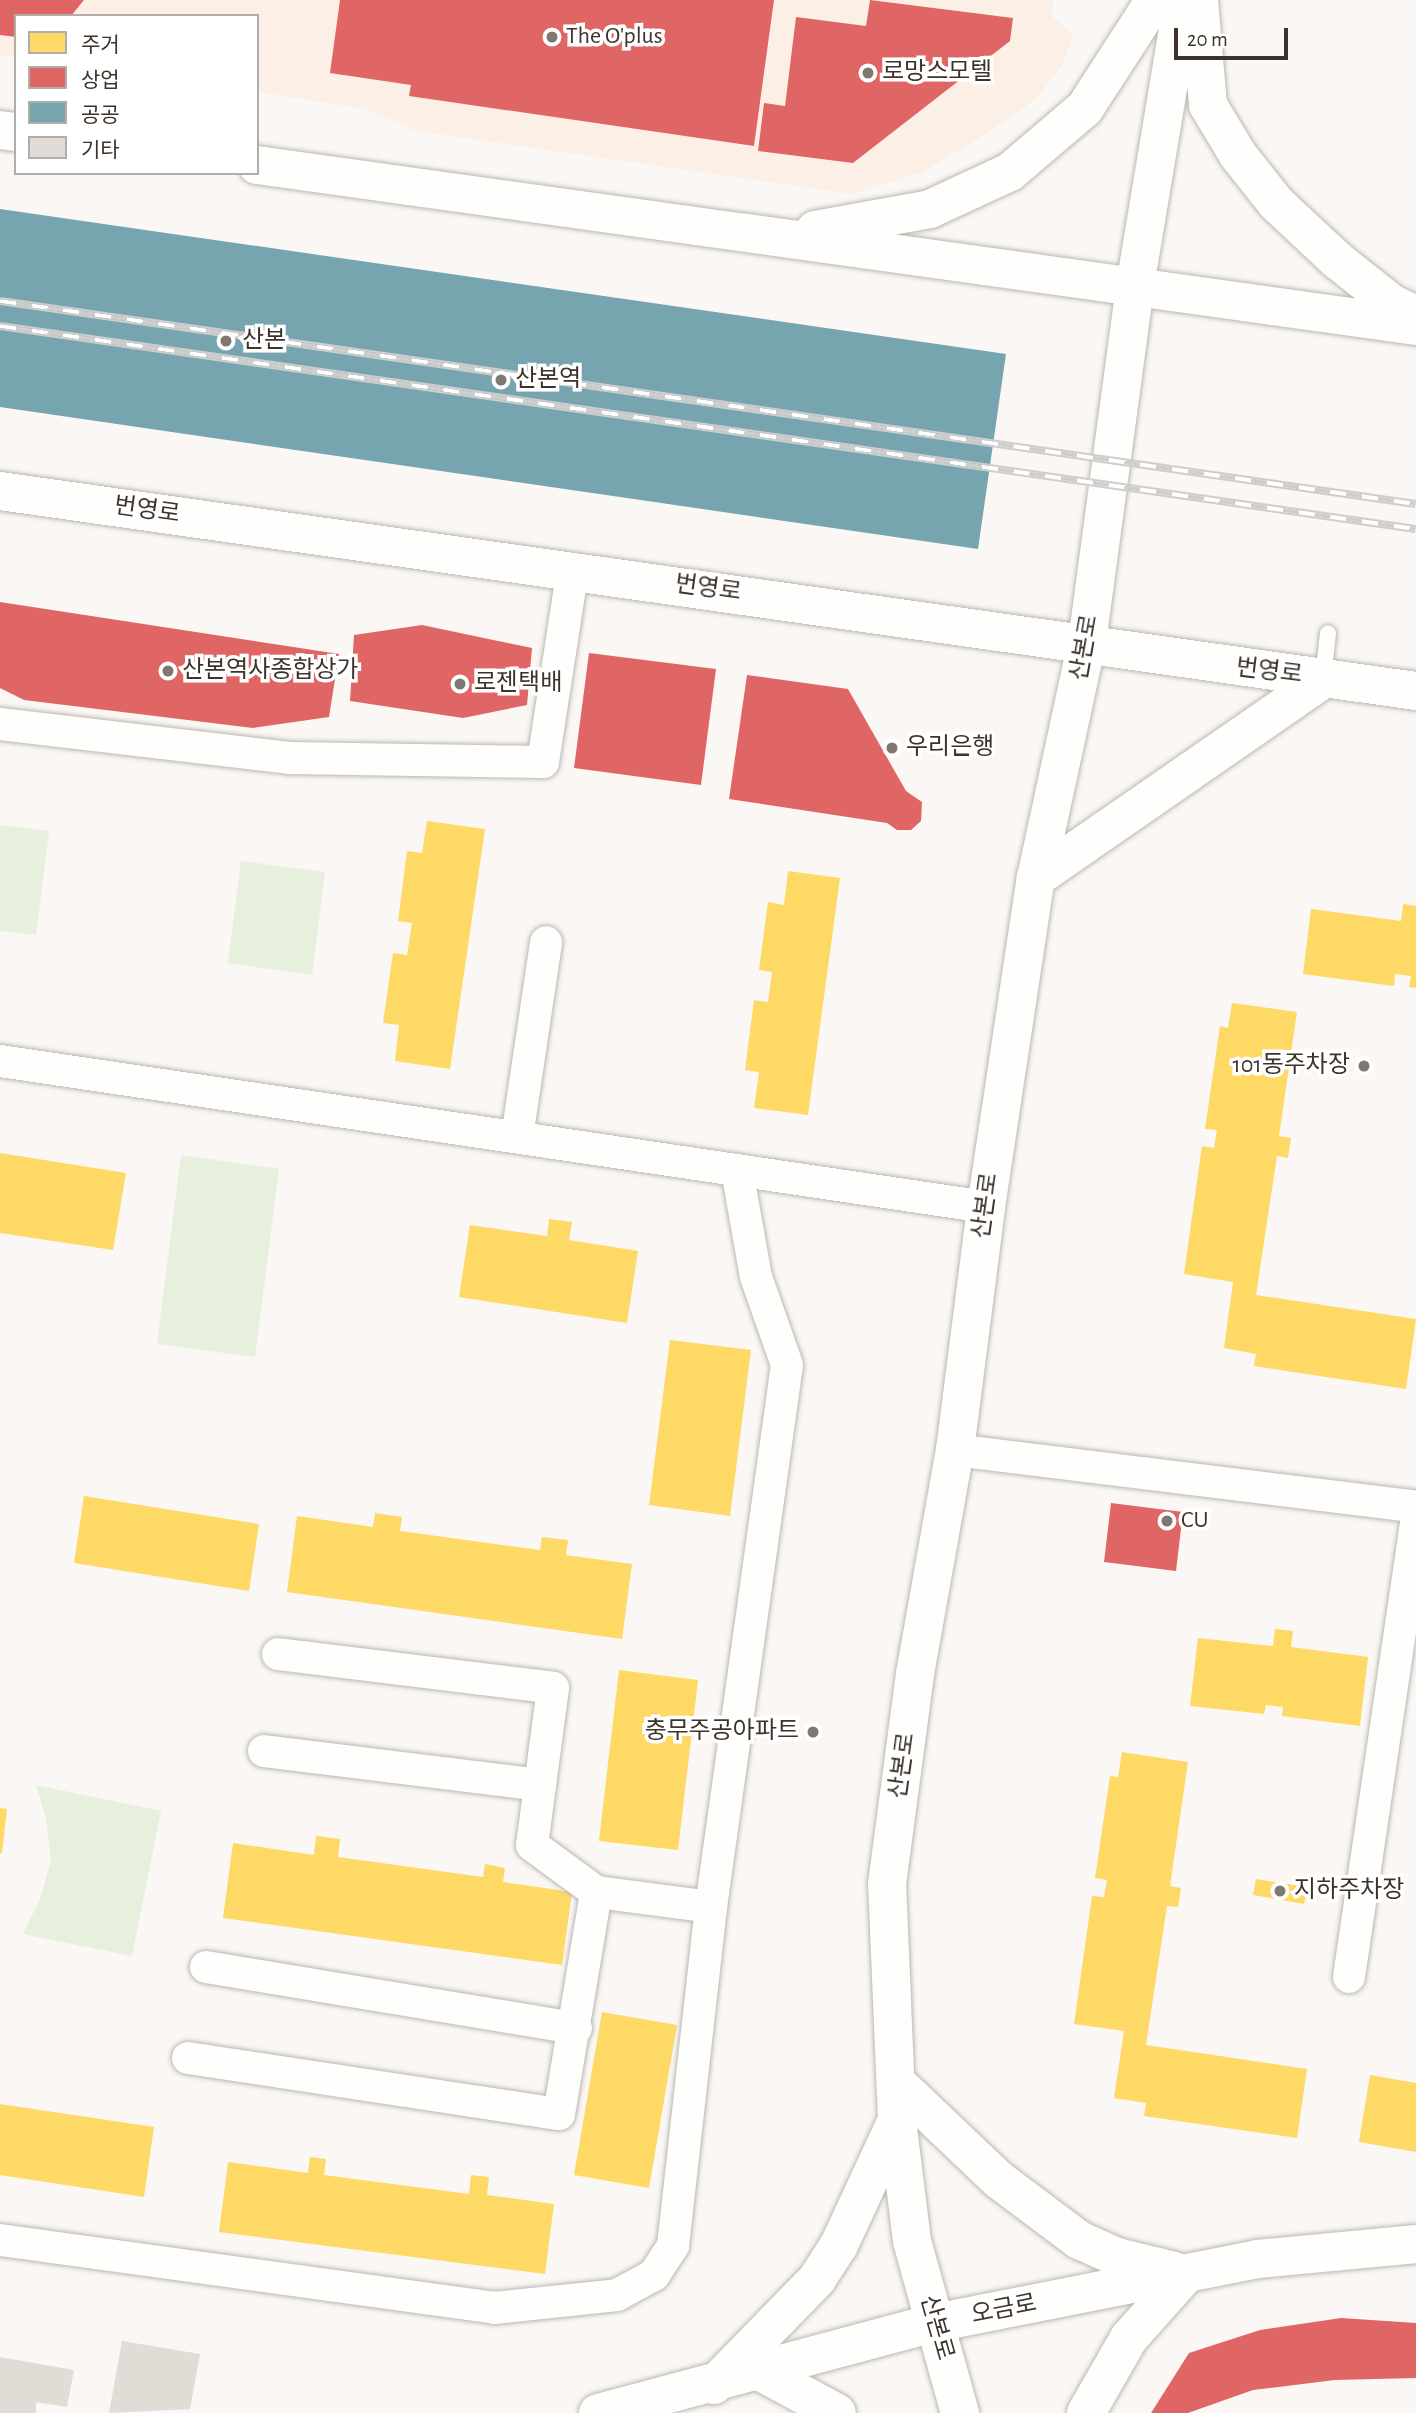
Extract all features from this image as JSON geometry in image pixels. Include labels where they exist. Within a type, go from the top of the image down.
[{"type":"street","points":[[782,236],[930,209],[1010,172],[1085,108],[1155,0]]},
{"type":"street","name":"산본로","points":[[960,2413],[912,2241],[897,2120],[887,1884],[915,1674],[955,1450],[986,1207],[1036,878],[1087,642],[1135,286],[1183,0]]},
{"type":"street","points":[[1199,0],[1208,105],[1238,155],[1276,203],[1337,260],[1391,303],[1416,315]]},
{"type":"street","points":[[259,165],[1416,326]]},
{"type":"street","name":"번영로","points":[[0,491],[573,569],[1416,691]]},
{"type":"street","points":[[0,724],[289,758],[543,762],[573,569]]},
{"type":"street","points":[[1036,878],[1323,679]]},
{"type":"street","points":[[517,1137],[546,942]]},
{"type":"street","points":[[0,1061],[986,1207]]},
{"type":"street","points":[[0,2240],[494,2308],[617,2295],[654,2275],[673,2246],[711,1907],[787,1365],[756,1278],[737,1170]]},
{"type":"street","points":[[955,1450],[1416,1507]]},
{"type":"street","points":[[1349,1977],[1416,1524]]},
{"type":"street","points":[[278,1654],[553,1688],[533,1845],[596,1892],[711,1907]]},
{"type":"street","points":[[264,1751],[540,1785]]},
{"type":"street","points":[[188,2058],[559,2114],[576,2028],[596,1892]]},
{"type":"street","points":[[206,1967],[576,2028]]},
{"type":"street","points":[[895,2082],[999,2180],[1079,2240],[1117,2257],[1186,2274],[1129,2338],[1086,2413]]},
{"type":"street","points":[[713,2385],[817,2279],[839,2245],[897,2120]]},
{"type":"street","name":"오금로","points":[[598,2413],[713,2385],[935,2323],[1258,2259],[1416,2244]]},
{"type":"street","points":[[761,2372],[837,2413]]},
{"type":"lane","points":[[1323,679],[1328,633]]},
{"type":"shaded area","points":[[0,0],[1054,0],[1051,15],[1073,36],[1061,67],[1038,96],[1011,118],[923,172],[852,194],[417,131],[365,109],[259,92],[259,14],[14,14],[14,57],[0,56]]},
{"type":"green space","points":[[0,825],[49,831],[36,935],[0,931]]},
{"type":"green space","points":[[241,861],[325,872],[312,975],[228,963]]},
{"type":"green space","points":[[181,1155],[279,1169],[255,1357],[157,1344]]},
{"type":"green space","points":[[36,1785],[161,1811],[132,1956],[23,1934],[41,1897],[51,1860],[46,1818]]},
{"type":"building: 주거","points":[[427,821],[485,829],[450,1069],[395,1061],[399,1025],[383,1023],[393,953],[407,955],[412,923],[398,921],[407,851],[422,853]]},
{"type":"building: 주거","points":[[788,871],[840,878],[808,1115],[754,1108],[759,1072],[745,1070],[754,1000],[768,1002],[772,972],[759,970],[768,902],[784,905]]},
{"type":"building: 주거","points":[[1403,904],[1416,906],[1416,988],[1409,987],[1411,976],[1395,974],[1394,986],[1303,974],[1311,909],[1401,921]]},
{"type":"building: 주거","points":[[1232,1003],[1297,1012],[1279,1136],[1291,1138],[1288,1158],[1277,1156],[1256,1295],[1416,1319],[1406,1389],[1254,1366],[1256,1354],[1224,1348],[1233,1282],[1184,1274],[1202,1146],[1214,1148],[1217,1130],[1205,1129],[1220,1026],[1228,1028]]},
{"type":"building: 주거","points":[[0,1153],[126,1173],[113,1250],[0,1233]]},
{"type":"building: 주거","points":[[549,1219],[572,1222],[569,1240],[638,1251],[627,1323],[459,1297],[470,1225],[547,1236]]},
{"type":"building: 주거","points":[[670,1340],[751,1350],[730,1516],[649,1505]]},
{"type":"building: 주거","points":[[84,1496],[259,1524],[249,1591],[74,1563]]},
{"type":"building: 주거","points":[[375,1513],[402,1517],[400,1531],[540,1550],[542,1537],[568,1540],[566,1555],[632,1564],[622,1639],[287,1592],[297,1516],[373,1527]]},
{"type":"building: 주거","points":[[1275,1629],[1293,1631],[1291,1647],[1368,1657],[1360,1726],[1282,1716],[1283,1707],[1266,1705],[1264,1714],[1190,1706],[1198,1638],[1273,1646]]},
{"type":"building: 주거","points":[[619,1670],[698,1680],[678,1850],[599,1841]]},
{"type":"building: 주거","points":[[1122,1752],[1188,1762],[1170,1886],[1181,1888],[1178,1907],[1167,1906],[1146,2045],[1307,2069],[1297,2138],[1144,2116],[1146,2103],[1114,2098],[1124,2031],[1074,2024],[1092,1896],[1104,1897],[1107,1880],[1095,1878],[1110,1776],[1118,1777]]},
{"type":"building: 주거","points":[[0,1808],[7,1809],[2,1853],[0,1853]]},
{"type":"building: 주거","points":[[316,1836],[340,1839],[338,1857],[483,1877],[485,1864],[505,1868],[503,1882],[572,1892],[562,1965],[223,1918],[233,1843],[314,1855]]},
{"type":"building: 주거","name":"지하주차장","points":[[1256,1879],[1308,1887],[1304,1904],[1253,1895]]},
{"type":"building: 주거","points":[[602,2012],[677,2025],[649,2188],[574,2175]]},
{"type":"building: 주거","points":[[1370,2075],[1416,2083],[1416,2152],[1359,2142]]},
{"type":"building: 주거","points":[[0,2104],[154,2127],[144,2197],[0,2175]]},
{"type":"building: 주거","points":[[310,2157],[326,2159],[324,2175],[469,2194],[471,2175],[489,2177],[487,2195],[554,2204],[545,2274],[219,2232],[228,2162],[308,2173]]},
{"type":"building: 상업","points":[[0,0],[84,0],[73,14],[14,14],[14,37],[0,35]]},
{"type":"building: 상업","name":"The O'plus","points":[[340,0],[774,0],[754,146],[409,96],[411,85],[330,73]]},
{"type":"building: 상업","points":[[870,0],[1013,18],[1010,41],[853,163],[758,151],[764,103],[785,106],[796,17],[866,26]]},
{"type":"building: 상업","name":"산본역사종합상가","points":[[0,602],[339,654],[329,717],[253,728],[24,700],[0,688]]},
{"type":"building: 상업","points":[[422,625],[532,648],[527,705],[463,718],[350,701],[354,635]]},
{"type":"building: 상업","points":[[589,653],[716,669],[701,785],[574,768]]},
{"type":"building: 상업","points":[[747,675],[848,689],[906,791],[922,802],[921,821],[911,830],[897,830],[887,823],[729,799]]},
{"type":"building: 상업","points":[[1111,1503],[1183,1512],[1176,1571],[1104,1562]]},
{"type":"building: 상업","points":[[1341,2318],[1416,2323],[1416,2378],[1335,2380],[1253,2390],[1188,2413],[1151,2413],[1189,2353],[1260,2330]]},
{"type":"building: 공공","name":"산본역","points":[[0,209],[1006,354],[978,549],[0,407]]},
{"type":"building: 기타","points":[[122,2341],[200,2354],[190,2409],[109,2413]]},
{"type":"building: 기타","points":[[0,2357],[74,2370],[67,2407],[36,2402],[36,2413],[0,2413]]},
{"type":"railway","points":[[0,301],[1416,504]]},
{"type":"railway","points":[[0,326],[1416,529]]},
{"type":"place","name":"The O'plus","points":[[552,37]]},
{"type":"place","name":"로망스모텔","points":[[868,73]]},
{"type":"place","name":"산본","points":[[226,341]]},
{"type":"place","name":"산본역","points":[[501,380]]},
{"type":"place","name":"산본역사종합상가","points":[[168,671]]},
{"type":"place","name":"로젠택배","points":[[460,684]]},
{"type":"place","name":"우리은행","points":[[892,748]]},
{"type":"place","name":"101동주차장","points":[[1364,1066]]},
{"type":"place","name":"CU","points":[[1167,1521]]},
{"type":"place","name":"충무주공아파트","points":[[813,1732]]},
{"type":"place","name":"지하주차장","points":[[1280,1891]]}]
